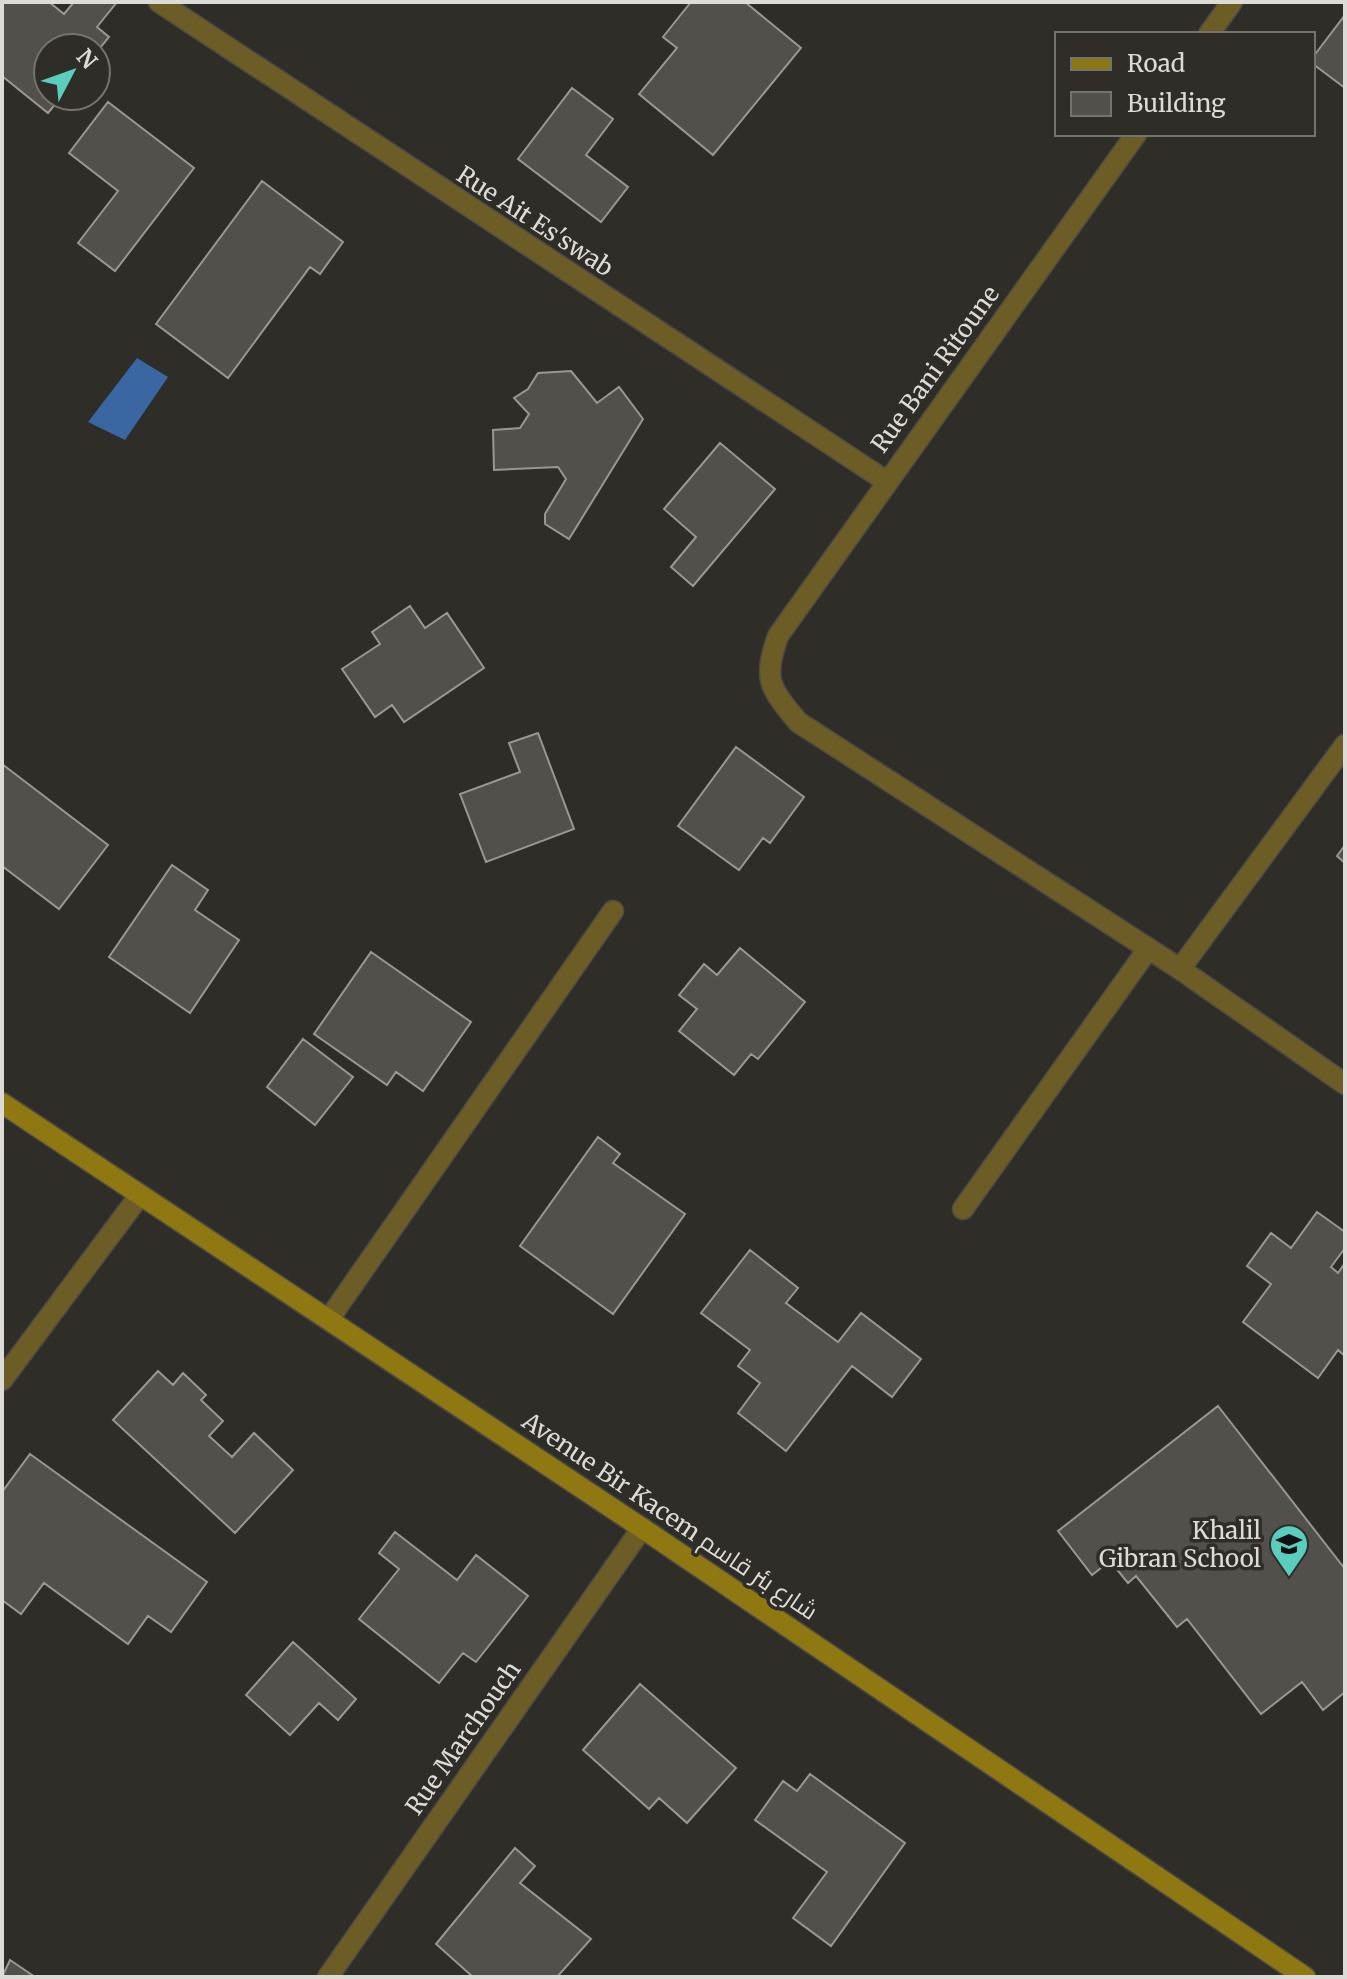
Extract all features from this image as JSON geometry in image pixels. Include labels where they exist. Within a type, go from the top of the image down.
[{"type":"street","name":"Rue Ait Es'swab","points":[[159,2],[886,481]]},
{"type":"street","points":[[1210,32],[1232,2]]},
{"type":"street","name":"Rue Bani Ritoune","points":[[1135,136],[778,636],[768,666],[775,695],[798,722],[1148,949]]},
{"type":"street","points":[[1180,969],[1345,745]]},
{"type":"street","points":[[329,1319],[613,911]]},
{"type":"street","points":[[963,1209],[1148,949],[1345,1084]]},
{"type":"street","name":"Avenue Bir Kacem شارع بئر قاسم","points":[[2,1103],[642,1528],[1305,1977]]},
{"type":"street","points":[[2,1380],[140,1195]]},
{"type":"street","name":"Rue Marchouch","points":[[328,1977],[642,1528]]},
{"type":"water","points":[[137,358],[168,377],[125,440],[88,422]]},
{"type":"building","points":[[2,2],[49,2],[64,14],[74,2],[117,2],[97,27],[103,32],[32,32],[32,100],[2,76]]},
{"type":"building","points":[[691,2],[745,2],[801,48],[713,155],[639,94],[677,48],[663,37]]},
{"type":"building","points":[[1345,15],[1345,88],[1315,66],[1315,54]]},
{"type":"building","points":[[572,88],[613,119],[586,155],[628,187],[601,222],[518,159]]},
{"type":"building","points":[[112,105],[194,168],[115,271],[78,243],[118,191],[69,153],[100,112],[112,112]]},
{"type":"building","points":[[262,181],[343,242],[320,274],[310,267],[228,378],[156,324]]},
{"type":"building","points":[[571,371],[597,403],[619,387],[643,419],[569,539],[545,524],[545,514],[566,479],[558,467],[494,470],[493,430],[520,428],[529,414],[514,398],[528,389],[538,373]]},
{"type":"building","points":[[720,443],[775,489],[693,586],[671,567],[696,537],[664,509]]},
{"type":"building","points":[[410,606],[425,628],[447,613],[484,668],[404,722],[392,705],[375,717],[342,669],[380,644],[372,632]]},
{"type":"building","points":[[538,733],[574,829],[486,862],[460,794],[520,772],[509,743]]},
{"type":"building","points":[[736,747],[804,797],[770,843],[763,838],[739,870],[678,826]]},
{"type":"building","points":[[2,764],[108,845],[59,909],[2,866]]},
{"type":"building","points":[[1345,845],[1345,863],[1337,856]]},
{"type":"building","points":[[172,865],[208,890],[195,910],[239,940],[190,1013],[109,957]]},
{"type":"building","points":[[740,948],[805,1002],[758,1059],[751,1054],[734,1075],[679,1031],[697,1009],[679,995],[704,964],[717,975]]},
{"type":"building","points":[[371,952],[471,1022],[423,1091],[396,1072],[387,1085],[314,1034]]},
{"type":"building","points":[[303,1039],[353,1077],[315,1125],[267,1087]]},
{"type":"building","points":[[598,1137],[620,1154],[613,1163],[685,1214],[613,1314],[520,1246]]},
{"type":"building","points":[[1317,1212],[1345,1232],[1345,1248],[1331,1267],[1338,1273],[1345,1263],[1345,1356],[1338,1350],[1318,1378],[1243,1322],[1271,1284],[1247,1266],[1271,1233],[1291,1248]]},
{"type":"building","points":[[750,1250],[798,1288],[786,1303],[838,1342],[861,1313],[921,1359],[892,1397],[852,1366],[786,1451],[738,1413],[760,1383],[738,1366],[750,1350],[701,1313]]},
{"type":"building","points":[[158,1371],[173,1385],[183,1373],[206,1395],[201,1400],[223,1421],[209,1436],[232,1457],[254,1433],[293,1470],[235,1533],[113,1420]]},
{"type":"building","points":[[1218,1406],[1345,1569],[1345,1692],[1323,1710],[1302,1682],[1261,1714],[1187,1619],[1177,1627],[1136,1576],[1128,1583],[1110,1561],[1092,1575],[1058,1531]]},
{"type":"building","points":[[30,1454],[207,1582],[171,1632],[148,1616],[128,1644],[44,1583],[21,1614],[2,1600],[2,1492]]},
{"type":"building","points":[[395,1532],[457,1580],[476,1555],[528,1596],[476,1662],[463,1653],[439,1683],[359,1619],[399,1569],[379,1553]]},
{"type":"building","points":[[293,1642],[356,1699],[338,1720],[319,1703],[290,1735],[246,1695]]},
{"type":"building","points":[[640,1684],[736,1768],[687,1823],[659,1798],[649,1809],[583,1750]]},
{"type":"building","points":[[810,1774],[905,1843],[831,1946],[793,1918],[827,1872],[755,1820],[783,1781],[797,1791]]},
{"type":"building","points":[[515,1848],[535,1866],[520,1883],[591,1939],[557,1977],[473,1977],[436,1944]]},
{"type":"building","points":[[10,1960],[35,1977],[2,1977]]},
{"type":"place","name":"Khalil Gibran School","points":[[1289,1578]]}]
